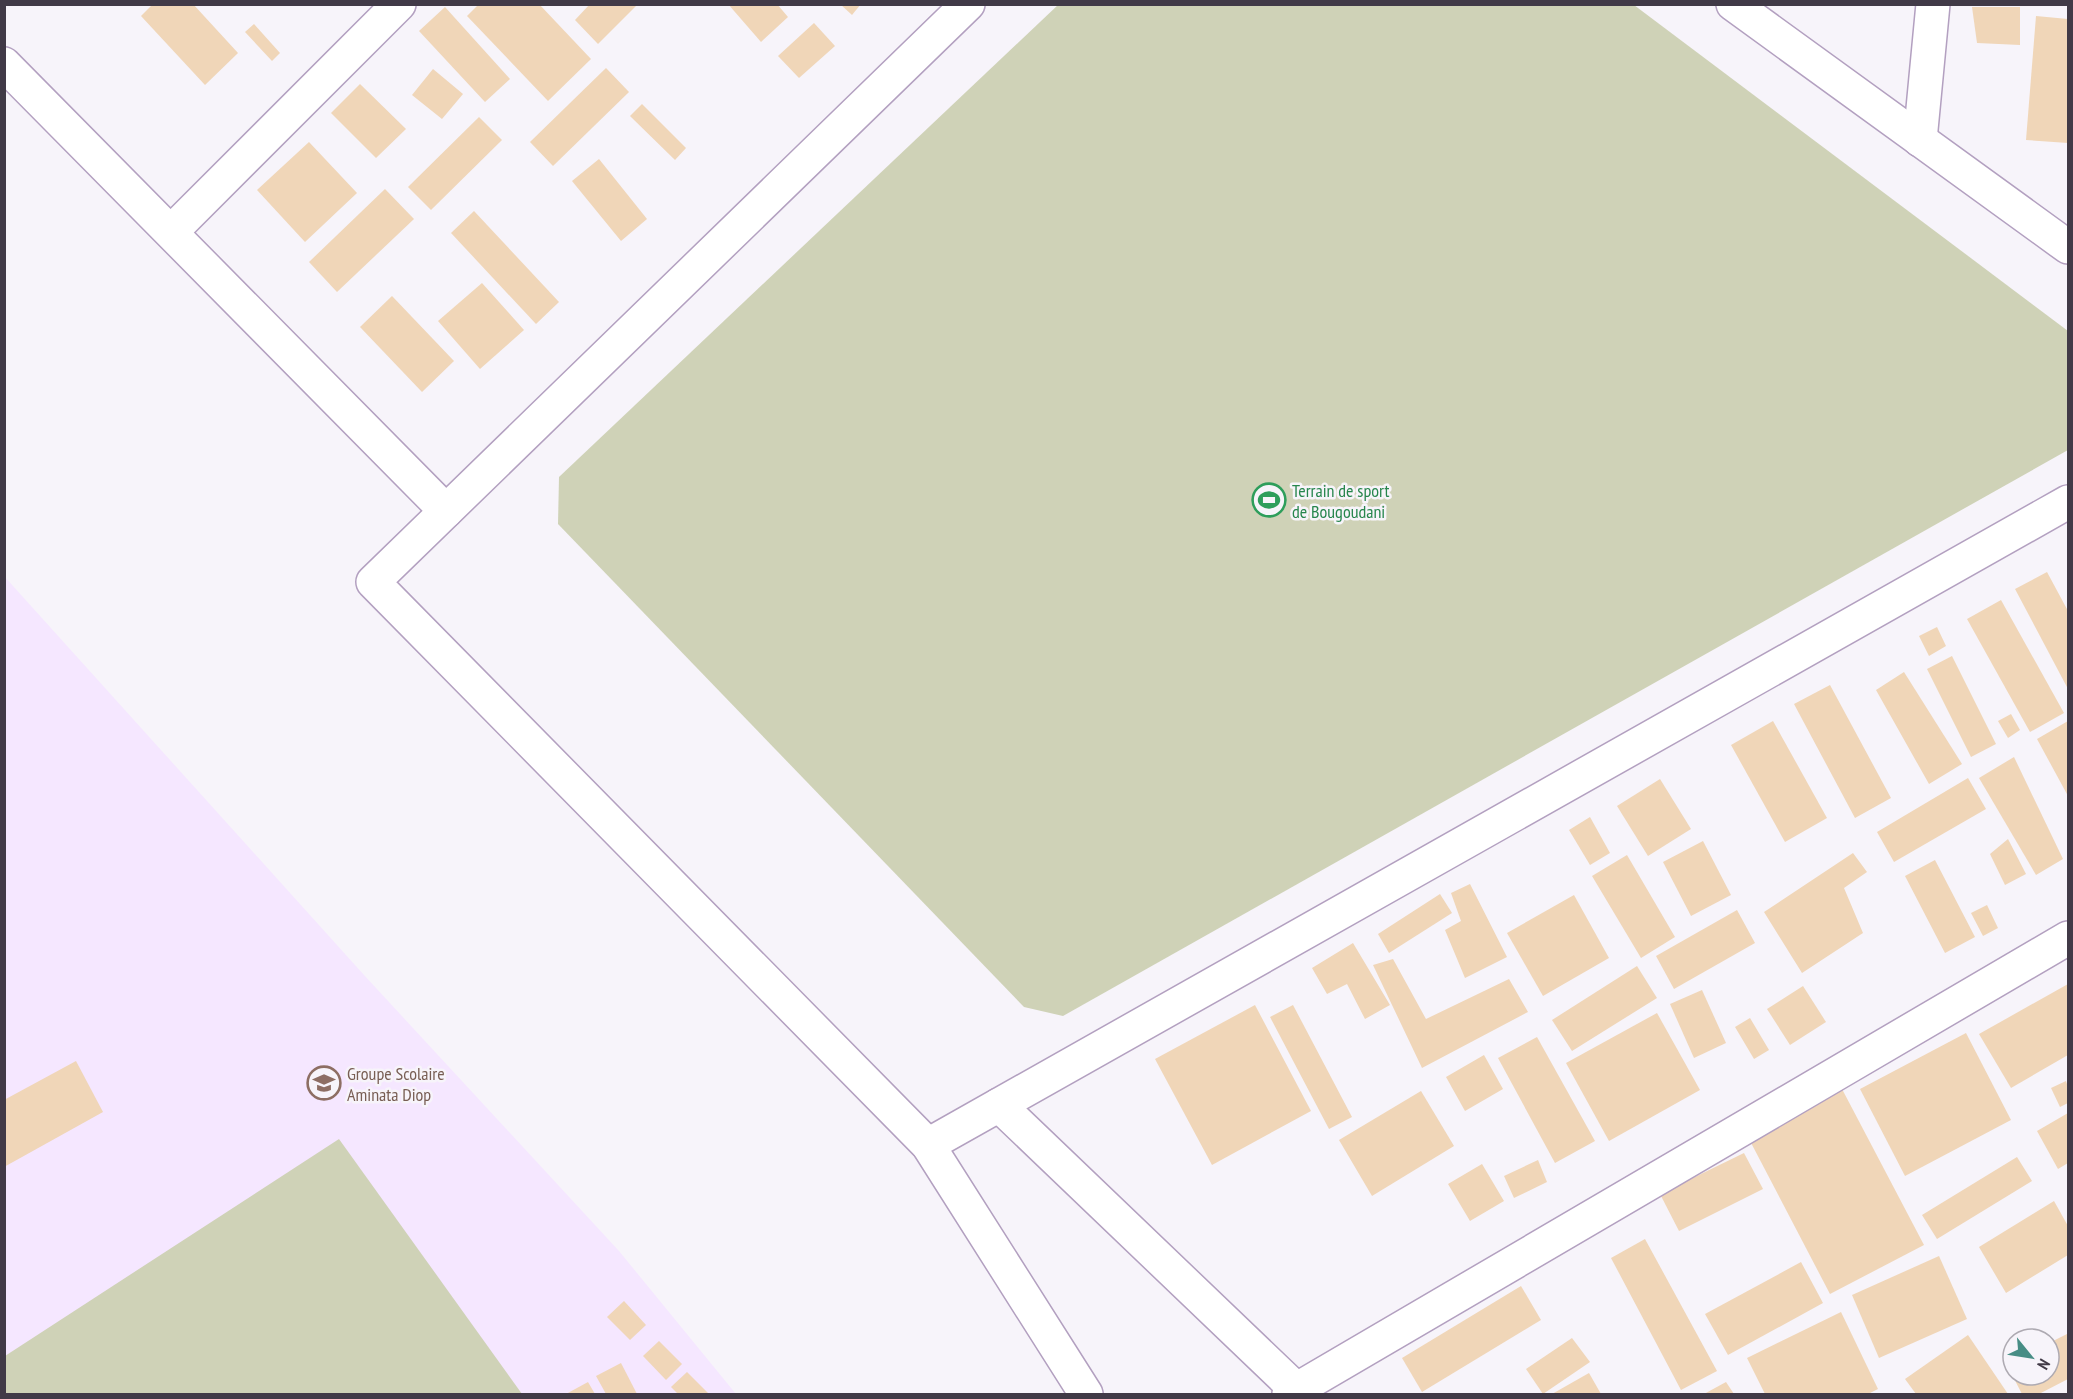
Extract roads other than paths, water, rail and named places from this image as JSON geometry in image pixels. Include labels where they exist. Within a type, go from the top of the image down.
[{"type":"street","points":[[171,232],[399,4]]},
{"type":"street","points":[[969,4],[373,582],[928,1145],[1086,1395]]},
{"type":"street","points":[[1733,4],[2068,247]]},
{"type":"street","points":[[1920,140],[1933,4]]},
{"type":"street","points":[[4,64],[446,511]]},
{"type":"street","points":[[928,1145],[2068,502]]},
{"type":"street","points":[[999,1105],[1296,1393],[2068,938]]},
{"type":"place","name":"Terrain de sport de Bougoudani","points":[[1269,500]]},
{"type":"place","name":"Groupe Scolaire Aminata Diop","points":[[324,1083]]}]
